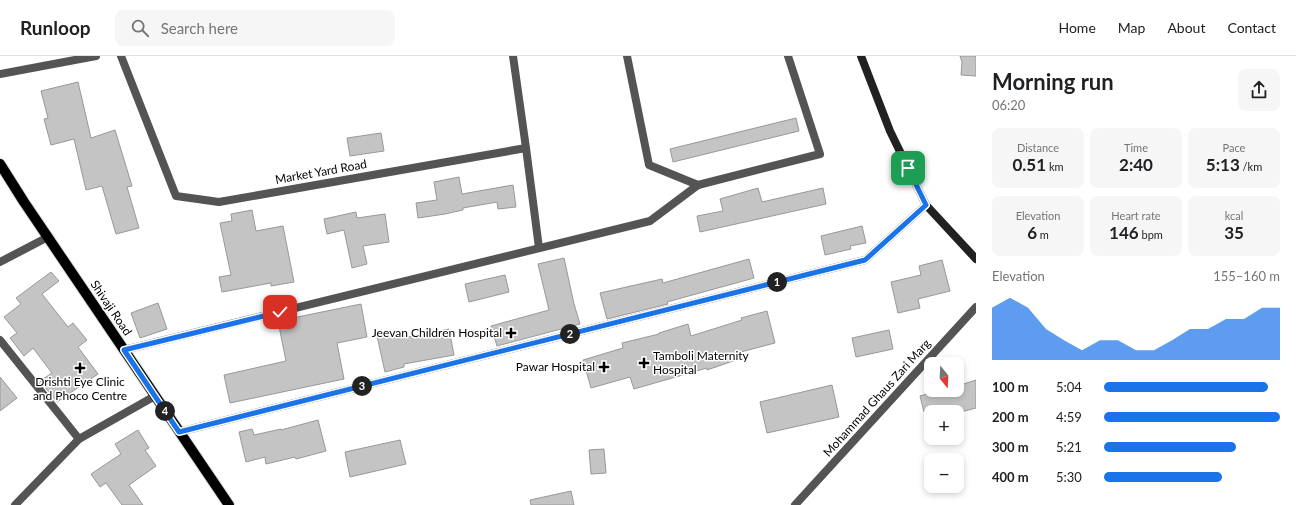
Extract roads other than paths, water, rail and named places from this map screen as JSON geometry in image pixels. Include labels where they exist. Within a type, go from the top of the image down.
[{"type":"main road","points":[[861,56],[890,131],[926,205],[976,259]]},
{"type":"main road","name":"Shivaji Road","points":[[0,164],[229,505]]},
{"type":"street","points":[[0,74],[96,56]]},
{"type":"street","name":"Market Yard Road","points":[[120,56],[176,196],[219,202],[526,148]]},
{"type":"street","points":[[513,56],[539,248]]},
{"type":"street","points":[[627,56],[649,165],[698,186]]},
{"type":"street","points":[[124,350],[650,221],[698,186],[820,154],[788,56]]},
{"type":"street","points":[[179,432],[865,260],[926,205]]},
{"type":"street","points":[[0,262],[48,237]]},
{"type":"street","name":"Mohammad Ghaus Zari Marg","points":[[795,505],[976,307]]},
{"type":"street","points":[[0,340],[79,439]]},
{"type":"street","points":[[15,505],[79,439],[155,396]]},
{"type":"place","name":"Jeevan Children Hospital","points":[[511,333]]},
{"type":"place","name":"Tamboli Maternity Hospital","points":[[644,363]]},
{"type":"place","name":"Pawar Hospital","points":[[604,367]]},
{"type":"place","name":"Drishti Eye Clinic and Phoco Centre","points":[[80,368]]}]
